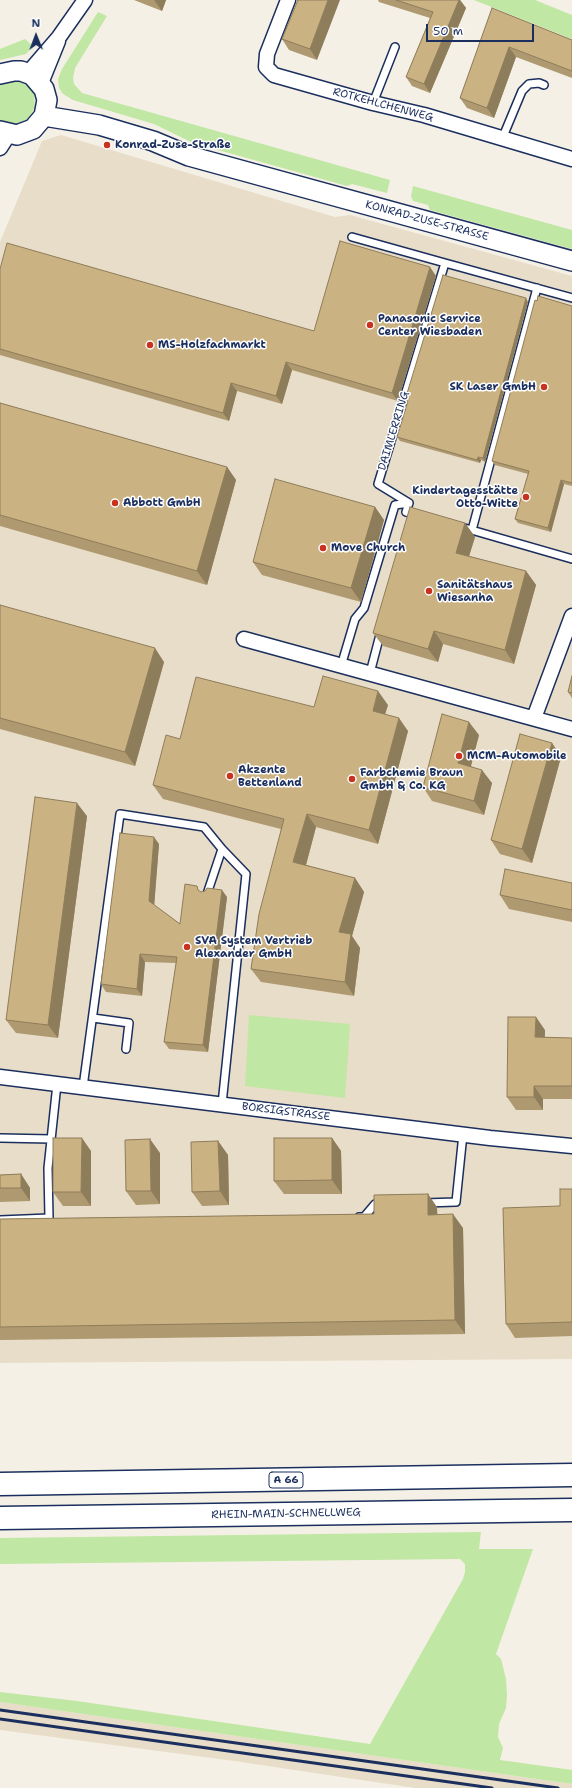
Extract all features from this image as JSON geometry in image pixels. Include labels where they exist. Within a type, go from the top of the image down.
[{"type":"highway","name":"A 66","points":[[0,1484],[572,1475]]},
{"type":"highway","name":"RHEIN-MAIN-SCHNELLWEG","points":[[0,1518],[572,1510]]},
{"type":"street","points":[[3,138],[28,132],[37,126],[40,93],[59,37],[85,0]]},
{"type":"street","name":"ROTKEHLCHENWEG","points":[[288,0],[267,54],[266,67],[274,75],[373,103],[424,115],[572,159]]},
{"type":"street","name":"KONRAD-ZUSE-STRASSE","points":[[0,74],[14,70],[40,93],[99,125],[153,141],[189,156],[572,261]]},
{"type":"street","points":[[534,718],[572,616]]},
{"type":"street","points":[[244,639],[572,729]]},
{"type":"street","name":"BORSIGSTRASSE","points":[[0,1077],[572,1146]]},
{"type":"lane","points":[[373,103],[394,46]]},
{"type":"lane","points":[[502,139],[522,90],[529,84],[544,85]]},
{"type":"lane","points":[[352,237],[572,298]]},
{"type":"lane","name":"DAIMLERRING","points":[[409,503],[378,484],[445,263]]},
{"type":"lane","points":[[472,530],[537,288]]},
{"type":"lane","points":[[341,666],[355,619],[364,608],[395,504],[409,503],[406,512],[412,517],[428,518]]},
{"type":"lane","points":[[450,524],[572,559]]},
{"type":"lane","points":[[370,673],[383,624]]},
{"type":"lane","points":[[83,1087],[120,814],[204,827],[222,849],[246,874],[222,1104]]},
{"type":"lane","points":[[206,894],[222,849]]},
{"type":"lane","points":[[93,1018],[129,1023],[126,1049]]},
{"type":"lane","points":[[0,1220],[49,1218],[48,1168],[57,1084]]},
{"type":"lane","points":[[419,1203],[456,1202],[463,1134]]},
{"type":"lane","points":[[0,1138],[51,1139]]},
{"type":"lane","points":[[348,1218],[364,1217],[375,1204],[390,1203]]},
{"type":"shaded area","points":[[61,135],[335,217],[350,215],[572,276],[572,1359],[0,1363],[0,242],[42,141]]},
{"type":"shaded area","points":[[0,1702],[572,1784],[572,1788],[415,1788],[234,1761],[0,1730]]},
{"type":"green space","points":[[474,0],[535,0],[572,15],[572,39]]},
{"type":"green space","points":[[98,12],[107,16],[75,68],[73,78],[74,84],[82,93],[390,180],[387,193],[352,184],[347,186],[193,143],[154,124],[73,100],[63,94],[59,88],[58,79],[62,69]]},
{"type":"green space","points":[[25,39],[33,46],[26,54],[0,60],[0,49]]},
{"type":"green space","points":[[18,80],[30,87],[34,93],[35,107],[28,119],[15,125],[8,124],[0,120],[0,84]]},
{"type":"green space","points":[[413,186],[572,230],[572,249],[430,210],[428,205],[413,201],[411,196]]},
{"type":"green space","points":[[249,1015],[350,1024],[345,1098],[245,1086]]},
{"type":"green space","points":[[481,1532],[479,1549],[533,1549],[496,1654],[501,1659],[506,1679],[507,1695],[506,1708],[499,1724],[498,1737],[503,1748],[500,1760],[572,1770],[572,1784],[0,1702],[0,1692],[77,1701],[370,1744],[463,1579],[465,1564],[460,1559],[0,1564],[0,1538]]},
{"type":"building","points":[[298,0],[328,0],[310,49],[282,39]]},
{"type":"building","points":[[396,0],[459,0],[424,84],[406,77],[433,12]]},
{"type":"building","points":[[492,8],[572,40],[572,71],[509,47],[487,108],[460,98]]},
{"type":"building","name":"MS-Holzfachmarkt","points":[[340,241],[430,267],[392,393],[286,362],[276,396],[231,383],[223,413],[0,349],[0,269],[7,243],[314,331]]},
{"type":"building","points":[[443,275],[526,298],[483,458],[478,457],[477,460],[397,437],[408,401],[405,400]]},
{"type":"building","name":"SK Laser GmbH","points":[[538,296],[572,306],[572,483],[561,480],[548,528],[515,519],[529,471],[492,461],[535,300],[537,301]]},
{"type":"building","name":"Abbott GmbH","points":[[0,403],[227,467],[197,571],[0,515]]},
{"type":"building","name":"Move Church","points":[[275,479],[375,507],[351,588],[253,562]]},
{"type":"building","points":[[410,507],[465,523],[456,553],[526,571],[505,650],[434,631],[428,649],[373,633]]},
{"type":"building","points":[[0,605],[155,648],[125,752],[0,718]]},
{"type":"building","points":[[323,676],[378,691],[373,711],[399,718],[369,830],[307,814],[293,862],[355,878],[339,932],[351,934],[345,982],[251,969],[259,914],[284,819],[153,785],[166,735],[180,739],[196,677],[314,707]]},
{"type":"building","points":[[572,676],[572,693],[568,692]]},
{"type":"building","points":[[442,714],[469,722],[458,763],[482,770],[474,801],[423,787]]},
{"type":"building","points":[[520,734],[552,743],[522,849],[491,840]]},
{"type":"building","points":[[35,797],[77,803],[48,1025],[6,1020]]},
{"type":"building","name":"SVA System Vertrieb Alexander GmbH","points":[[120,833],[154,837],[149,901],[180,924],[185,884],[197,886],[198,890],[201,892],[205,891],[207,888],[222,890],[203,1045],[164,1042],[177,957],[140,954],[137,989],[101,984]]},
{"type":"building","points":[[505,869],[572,883],[572,910],[500,895]]},
{"type":"building","points":[[508,1017],[536,1017],[535,1037],[572,1038],[572,1086],[534,1086],[534,1097],[507,1097]]},
{"type":"building","points":[[53,1138],[82,1138],[81,1192],[53,1192]]},
{"type":"building","points":[[274,1138],[332,1138],[332,1180],[274,1181]]},
{"type":"building","points":[[150,1139],[151,1191],[126,1191],[125,1140]]},
{"type":"building","points":[[218,1141],[220,1191],[192,1192],[191,1142]]},
{"type":"building","points":[[21,1174],[21,1188],[0,1188],[0,1175]]},
{"type":"building","points":[[560,1189],[572,1189],[572,1322],[506,1324],[503,1208],[560,1206]]},
{"type":"building","points":[[428,1194],[428,1215],[453,1214],[455,1320],[0,1327],[0,1219],[374,1214],[374,1195]]},
{"type":"railway","points":[[0,1710],[558,1788]]},
{"type":"railway","points":[[0,1719],[492,1788]]},
{"type":"place","name":"Konrad-Zuse-Straße","points":[[107,145]]},
{"type":"place","name":"Panasonic Service Center Wiesbaden","points":[[370,325]]},
{"type":"place","name":"MS-Holzfachmarkt","points":[[150,345]]},
{"type":"place","name":"SK Laser GmbH","points":[[544,387]]},
{"type":"place","name":"Kindertagesstätte Otto-Witte","points":[[526,497]]},
{"type":"place","name":"Abbott GmbH","points":[[115,503]]},
{"type":"place","name":"Move Church","points":[[323,548]]},
{"type":"place","name":"Sanitätshaus Wiesanha","points":[[429,591]]},
{"type":"place","name":"MCM-Automobile","points":[[459,756]]},
{"type":"place","name":"Akzente Bettenland","points":[[230,776]]},
{"type":"place","name":"Farbchemie Braun GmbH & Co. KG","points":[[352,779]]},
{"type":"place","name":"SVA System Vertrieb Alexander GmbH","points":[[187,947]]}]
